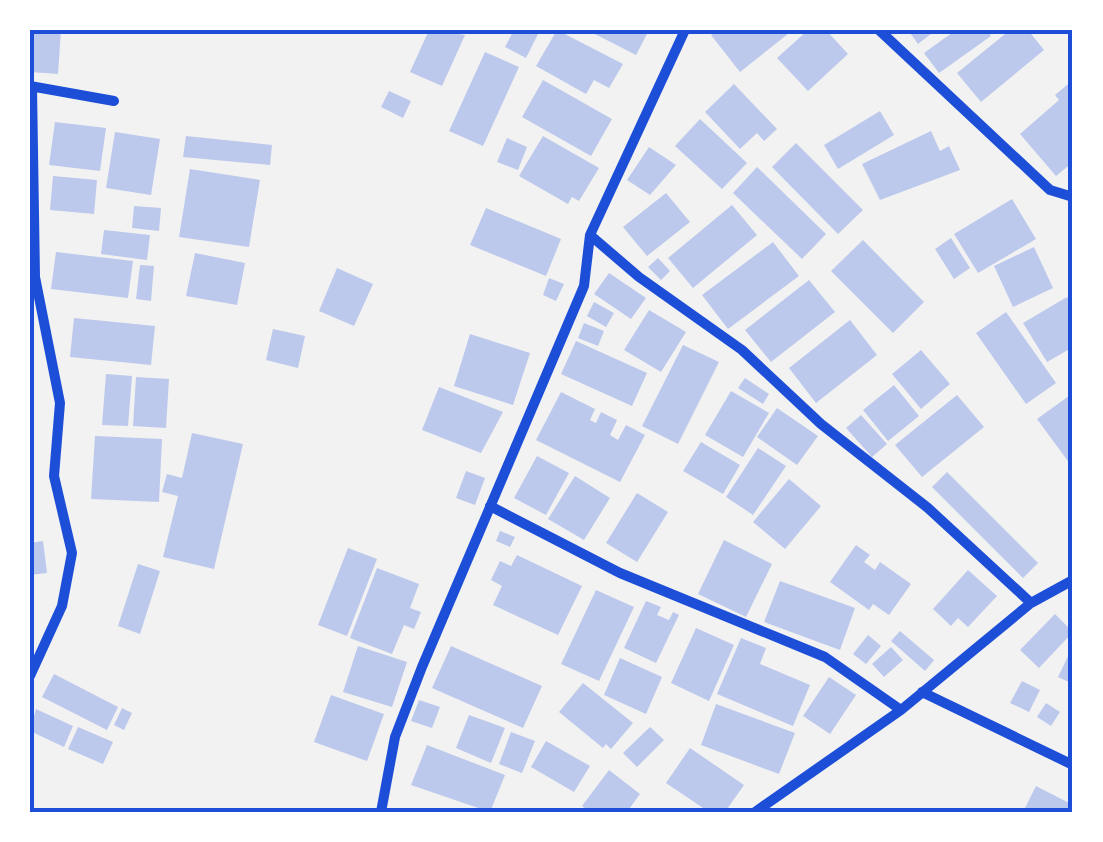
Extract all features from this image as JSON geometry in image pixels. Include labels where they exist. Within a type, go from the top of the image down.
[{"type":"street","points":[[381,812],[395,737],[584,286],[590,235],[684,30]]},
{"type":"street","points":[[879,30],[1050,190],[1073,197]]},
{"type":"street","points":[[30,676],[62,606],[72,553],[54,476],[60,403],[35,277],[31,86],[114,101]]},
{"type":"street","points":[[590,235],[638,276],[742,350],[821,424],[928,508],[1031,603]]},
{"type":"street","points":[[490,506],[620,574],[825,657],[901,710]]},
{"type":"street","points":[[756,812],[901,710],[1031,603],[1073,580]]},
{"type":"street","points":[[922,692],[1073,765]]},
{"type":"building","points":[[30,30],[61,30],[58,74],[30,72]]},
{"type":"building","points":[[429,30],[465,35],[442,86],[410,72]]},
{"type":"building","points":[[514,30],[540,30],[526,58],[505,47]]},
{"type":"building","points":[[557,30],[623,64],[609,88],[594,80],[586,94],[536,66]]},
{"type":"building","points":[[587,30],[649,30],[636,55]]},
{"type":"building","points":[[719,30],[793,30],[740,72],[711,35]]},
{"type":"building","points":[[808,30],[826,30],[848,54],[808,91],[777,58]]},
{"type":"building","points":[[908,30],[936,30],[918,44]]},
{"type":"building","points":[[956,30],[987,30],[991,36],[939,73],[924,53]]},
{"type":"building","points":[[1010,30],[1028,30],[1044,50],[981,102],[957,73]]},
{"type":"building","points":[[485,52],[519,67],[483,146],[449,131]]},
{"type":"building","points":[[543,80],[612,119],[591,156],[522,117]]},
{"type":"building","points":[[1073,80],[1073,162],[1056,176],[1020,134],[1059,100],[1055,95]]},
{"type":"building","points":[[734,84],[777,129],[764,141],[757,133],[740,149],[705,112]]},
{"type":"building","points":[[389,91],[411,101],[403,118],[381,107]]},
{"type":"building","points":[[880,111],[894,135],[838,169],[824,145]]},
{"type":"building","points":[[700,119],[747,163],[722,189],[675,146]]},
{"type":"building","points":[[55,122],[106,128],[100,171],[49,165]]},
{"type":"building","points":[[931,131],[940,151],[949,146],[960,170],[880,200],[862,164]]},
{"type":"building","points":[[115,132],[160,139],[151,195],[106,188]]},
{"type":"building","points":[[186,136],[272,145],[270,165],[183,157]]},
{"type":"building","points":[[543,136],[599,168],[579,201],[572,197],[568,204],[519,176]]},
{"type":"building","points":[[507,138],[527,147],[518,170],[497,162]]},
{"type":"building","points":[[796,143],[863,210],[838,234],[772,167]]},
{"type":"building","points":[[649,147],[676,165],[650,195],[627,180]]},
{"type":"building","points":[[757,167],[826,234],[802,259],[733,193]]},
{"type":"building","points":[[190,169],[260,180],[249,247],[179,237]]},
{"type":"building","points":[[53,176],[97,180],[94,214],[50,210]]},
{"type":"building","points":[[666,193],[690,222],[647,256],[623,227]]},
{"type":"building","points":[[1012,199],[1036,239],[978,273],[954,234]]},
{"type":"building","points":[[732,205],[757,235],[693,288],[668,258]]},
{"type":"building","points":[[134,206],[161,208],[159,231],[132,228]]},
{"type":"building","points":[[486,208],[561,239],[546,276],[470,245]]},
{"type":"building","points":[[104,230],[150,235],[147,260],[101,254]]},
{"type":"building","points":[[951,238],[970,268],[954,279],[935,249]]},
{"type":"building","points":[[863,240],[924,302],[893,333],[831,271]]},
{"type":"building","points":[[773,242],[799,276],[728,329],[702,295]]},
{"type":"building","points":[[1034,247],[1053,288],[1013,307],[994,266]]},
{"type":"building","points":[[56,252],[133,261],[128,298],[51,289]]},
{"type":"building","points":[[195,253],[245,263],[237,305],[186,296]]},
{"type":"building","points":[[658,258],[670,271],[661,280],[648,267]]},
{"type":"building","points":[[140,265],[154,266],[151,301],[136,299]]},
{"type":"building","points":[[337,268],[373,284],[354,326],[319,311]]},
{"type":"building","points":[[609,273],[646,298],[631,319],[594,294]]},
{"type":"building","points":[[549,278],[564,284],[556,301],[543,295]]},
{"type":"building","points":[[809,280],[835,312],[771,362],[745,330]]},
{"type":"building","points":[[1067,297],[1073,308],[1073,347],[1047,362],[1023,323]]},
{"type":"building","points":[[594,302],[614,313],[606,327],[587,316]]},
{"type":"building","points":[[649,310],[686,332],[661,372],[624,350]]},
{"type":"building","points":[[1006,312],[1056,383],[1026,404],[976,333]]},
{"type":"building","points":[[74,318],[155,326],[151,365],[70,357]]},
{"type":"building","points":[[850,320],[877,355],[816,403],[789,368]]},
{"type":"building","points":[[584,323],[604,331],[598,346],[578,338]]},
{"type":"building","points":[[273,329],[305,336],[298,368],[266,360]]},
{"type":"building","points":[[470,334],[530,353],[513,405],[454,386]]},
{"type":"building","points":[[576,341],[647,373],[632,406],[561,374]]},
{"type":"building","points":[[683,345],[719,362],[678,444],[642,426]]},
{"type":"building","points":[[921,350],[950,384],[921,409],[892,374]]},
{"type":"building","points":[[106,374],[132,376],[128,426],[102,425]]},
{"type":"building","points":[[136,377],[169,379],[166,428],[133,426]]},
{"type":"building","points":[[745,378],[769,394],[763,404],[738,388]]},
{"type":"building","points":[[894,385],[919,416],[888,441],[863,410]]},
{"type":"building","points":[[439,387],[503,412],[481,453],[422,430]]},
{"type":"building","points":[[731,391],[769,413],[743,457],[705,435]]},
{"type":"building","points":[[561,392],[595,409],[590,420],[596,423],[601,412],[617,420],[610,435],[618,440],[626,425],[645,435],[620,482],[536,440]]},
{"type":"building","points":[[1073,393],[1073,468],[1037,419]]},
{"type":"building","points":[[957,395],[984,427],[922,477],[895,445]]},
{"type":"building","points":[[777,408],[818,436],[797,465],[757,437]]},
{"type":"building","points":[[861,415],[887,444],[872,457],[846,428]]},
{"type":"building","points":[[192,433],[243,444],[214,569],[163,557],[178,496],[162,492],[167,474],[182,478]]},
{"type":"building","points":[[95,436],[162,439],[159,502],[91,499]]},
{"type":"building","points":[[701,442],[740,465],[723,494],[683,471]]},
{"type":"building","points":[[758,448],[786,466],[753,515],[726,497]]},
{"type":"building","points":[[537,456],[569,473],[546,515],[514,498]]},
{"type":"building","points":[[466,471],[485,478],[475,505],[456,498]]},
{"type":"building","points":[[947,472],[1038,563],[1023,578],[932,487]]},
{"type":"building","points":[[575,476],[610,498],[584,540],[548,519]]},
{"type":"building","points":[[789,479],[821,506],[785,549],[753,522]]},
{"type":"building","points":[[637,493],[668,512],[637,562],[606,543]]},
{"type":"building","points":[[500,531],[515,537],[510,547],[496,541]]},
{"type":"building","points":[[724,540],[772,564],[746,617],[698,594]]},
{"type":"building","points":[[43,541],[47,573],[30,575],[30,543]]},
{"type":"building","points":[[856,545],[870,555],[864,562],[875,570],[880,562],[911,584],[889,615],[873,604],[869,610],[830,582]]},
{"type":"building","points":[[348,548],[377,559],[347,636],[318,625]]},
{"type":"building","points":[[517,555],[582,586],[558,635],[493,605],[502,586],[491,580],[500,561],[511,566]]},
{"type":"building","points":[[138,564],[160,571],[140,634],[118,626]]},
{"type":"building","points":[[377,568],[419,584],[410,608],[421,612],[414,629],[404,625],[392,654],[350,638]]},
{"type":"building","points":[[968,570],[997,596],[968,627],[958,618],[951,626],[933,609]]},
{"type":"building","points":[[780,581],[855,608],[840,650],[764,622]]},
{"type":"building","points":[[596,590],[634,607],[599,681],[561,664]]},
{"type":"building","points":[[646,601],[661,607],[657,615],[669,620],[673,612],[679,615],[656,663],[624,648]]},
{"type":"building","points":[[1055,614],[1073,632],[1039,668],[1020,650]]},
{"type":"building","points":[[696,628],[734,645],[709,701],[671,683]]},
{"type":"building","points":[[900,631],[934,660],[925,671],[891,641]]},
{"type":"building","points":[[868,635],[881,646],[866,664],[853,654]]},
{"type":"building","points":[[741,638],[766,648],[760,664],[810,685],[793,726],[717,694]]},
{"type":"building","points":[[358,646],[407,662],[392,707],[343,692]]},
{"type":"building","points":[[451,646],[542,686],[523,728],[432,688]]},
{"type":"building","points":[[891,647],[903,660],[884,677],[872,664]]},
{"type":"building","points":[[1070,652],[1073,653],[1073,684],[1058,677]]},
{"type":"building","points":[[620,658],[662,677],[646,714],[604,695]]},
{"type":"building","points":[[54,674],[118,707],[107,730],[42,697]]},
{"type":"building","points":[[829,677],[856,695],[830,734],[803,716]]},
{"type":"building","points":[[1022,681],[1040,690],[1029,712],[1010,703]]},
{"type":"building","points":[[583,683],[633,723],[611,749],[606,744],[603,748],[559,712]]},
{"type":"building","points":[[331,695],[384,714],[367,761],[314,742]]},
{"type":"building","points":[[419,700],[440,707],[432,728],[411,721]]},
{"type":"building","points":[[1046,703],[1060,712],[1051,726],[1037,717]]},
{"type":"building","points":[[716,704],[795,733],[779,774],[701,745]]},
{"type":"building","points":[[122,708],[132,713],[124,730],[114,725]]},
{"type":"building","points":[[36,709],[73,726],[64,747],[30,731]]},
{"type":"building","points":[[469,715],[505,728],[491,763],[456,748]]},
{"type":"building","points":[[78,727],[113,742],[103,764],[68,749]]},
{"type":"building","points":[[650,727],[664,740],[637,767],[623,753]]},
{"type":"building","points":[[511,732],[535,741],[522,773],[499,764]]},
{"type":"building","points":[[546,741],[590,766],[574,792],[531,767]]},
{"type":"building","points":[[427,745],[505,775],[490,812],[411,785]]},
{"type":"building","points":[[690,748],[744,785],[725,812],[709,812],[666,783]]},
{"type":"building","points":[[609,770],[640,794],[627,812],[589,812],[582,806]]},
{"type":"building","points":[[1036,786],[1073,805],[1073,812],[1023,812]]}]
